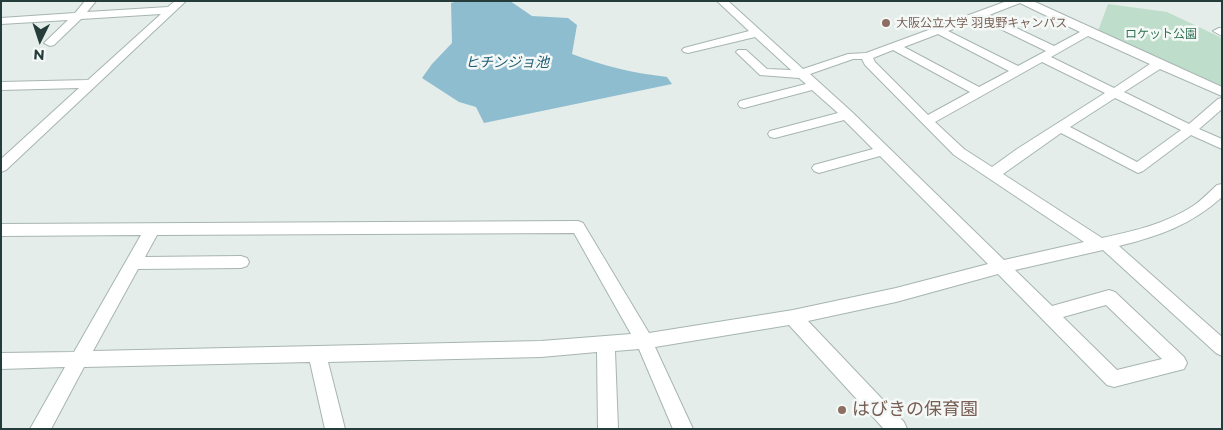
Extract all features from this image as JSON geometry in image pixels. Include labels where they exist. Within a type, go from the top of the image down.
[{"type":"street","points":[[50,42],[80,15],[91,1]]},
{"type":"street","points":[[1,167],[182,1]]},
{"type":"street","points":[[722,1],[799,74],[846,115],[1114,379],[1178,363],[1109,298],[1049,314]]},
{"type":"street","points":[[742,52],[764,72],[799,74],[852,56],[867,56],[1018,1]]},
{"type":"street","points":[[1024,1],[1222,92]]},
{"type":"street","points":[[1,21],[170,10]]},
{"type":"street","points":[[980,15],[1054,50]]},
{"type":"street","points":[[938,30],[1018,70]]},
{"type":"street","points":[[927,121],[1088,32]]},
{"type":"street","points":[[688,50],[756,33]]},
{"type":"street","points":[[894,46],[980,93]]},
{"type":"street","points":[[867,56],[869,63],[959,152],[1103,244],[1222,348]]},
{"type":"street","points":[[1041,57],[1222,145]]},
{"type":"street","points":[[993,174],[1022,152],[1159,64]]},
{"type":"street","points":[[1,86],[90,84]]},
{"type":"street","points":[[744,104],[814,86]]},
{"type":"street","points":[[1060,127],[1138,168],[1191,129],[1222,102]]},
{"type":"street","points":[[775,134],[846,115]]},
{"type":"street","points":[[819,168],[883,151]]},
{"type":"street","points":[[1,153],[16,153]]},
{"type":"street","points":[[1,361],[541,349],[644,341],[793,317],[896,295],[1002,267],[1145,234],[1173,224],[1199,208],[1222,189]]},
{"type":"street","points":[[1,230],[152,228],[286,230],[578,226],[644,341],[683,429]]},
{"type":"street","points":[[40,429],[152,228]]},
{"type":"street","points":[[133,263],[241,262]]},
{"type":"street","points":[[793,317],[897,429]]},
{"type":"street","points":[[606,344],[608,429]]},
{"type":"street","points":[[318,355],[335,429]]},
{"type":"green space","name":"ロケット公園","points":[[1108,4],[1167,12],[1222,38],[1222,86],[1098,31]]},
{"type":"water","name":"ヒチンジョ池","points":[[458,1],[510,1],[532,16],[568,18],[577,25],[572,54],[618,68],[667,77],[672,84],[484,123],[476,107],[459,102],[422,78],[432,64],[452,43],[451,3]]},
{"type":"place","name":"大阪公立大学 羽曳野キャンパス","points":[[886,23]]},
{"type":"place","name":"はびきの保育園","points":[[842,410]]}]
